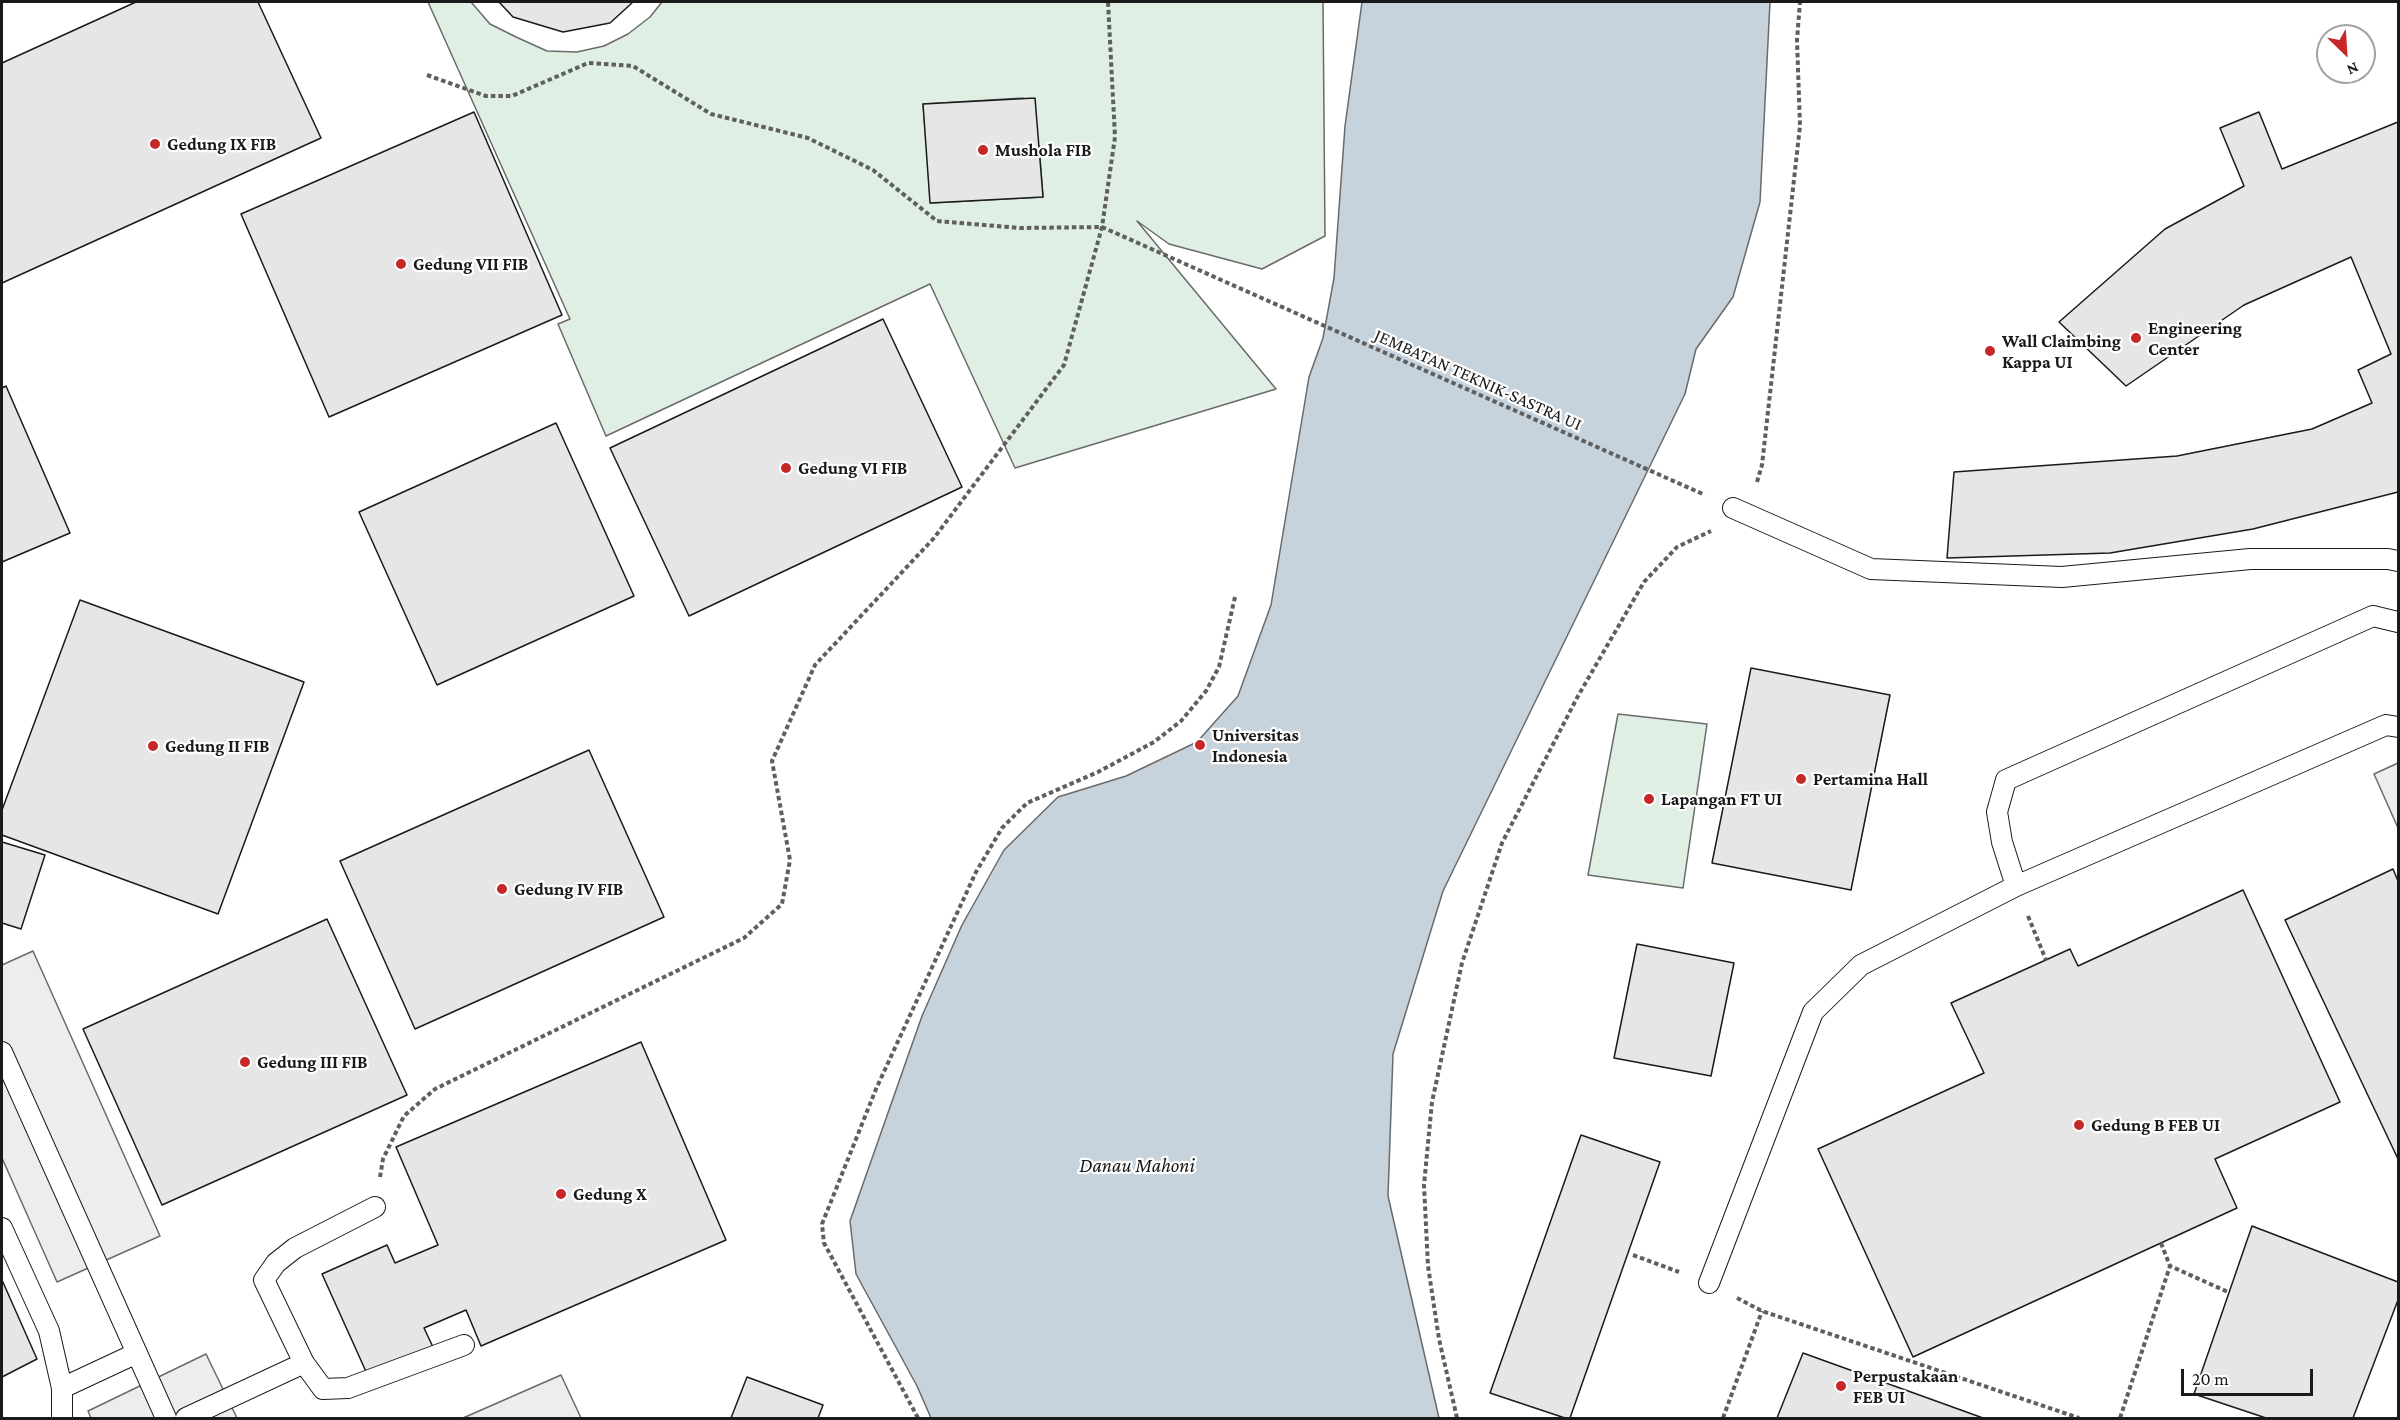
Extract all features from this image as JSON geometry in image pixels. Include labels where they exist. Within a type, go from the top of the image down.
[{"type":"lane","points":[[1740,511],[1871,568],[2062,577],[2250,559],[2388,559],[2398,561]]},
{"type":"lane","points":[[2016,886],[2002,842],[1997,812],[2006,780],[2373,616],[2398,622]]},
{"type":"lane","points":[[1709,1283],[1813,1012],[1861,965],[2016,886],[2386,725],[2398,727]]},
{"type":"lane","points":[[2,1052],[166,1419]]},
{"type":"lane","points":[[375,1208],[295,1248],[276,1263],[264,1280],[304,1363],[323,1389],[348,1388],[464,1345]]},
{"type":"lane","points":[[2,1228],[49,1331],[62,1388],[62,1419]]},
{"type":"lane","points":[[62,1388],[137,1353]]},
{"type":"lane","points":[[186,1419],[304,1363]]},
{"type":"path","points":[[375,1208],[383,1159],[404,1116],[435,1089],[744,938],[782,904],[790,860],[772,761],[815,665],[934,538],[1064,365],[1102,227],[1115,137],[1108,2]]},
{"type":"path","points":[[1457,1419],[1439,1339],[1428,1266],[1424,1185],[1432,1102],[1462,963],[1502,843],[1578,696],[1644,582],[1677,547],[1740,511],[1762,465],[1800,126],[1797,40],[1800,2]]},
{"type":"path","points":[[428,75],[486,96],[512,96],[588,63],[633,66],[711,114],[808,138],[873,171],[938,221],[1020,228],[1102,227]]},
{"type":"path","name":"JEMBATAN TEKNIK-SASTRA UI","points":[[1102,227],[1740,511]]},
{"type":"path","points":[[918,1419],[824,1243],[822,1224],[876,1089],[976,872],[1002,828],[1027,803],[1098,772],[1154,742],[1181,721],[1206,691],[1219,667],[1235,597]]},
{"type":"path","points":[[2016,886],[2046,960]]},
{"type":"path","points":[[2120,1419],[2169,1266],[2161,1243]]},
{"type":"path","points":[[1633,1255],[1709,1283],[1762,1311],[2079,1419]]},
{"type":"path","points":[[2169,1266],[2228,1292]]},
{"type":"path","points":[[1723,1419],[1762,1311]]},
{"type":"green space","points":[[428,2],[471,2],[490,24],[516,37],[547,51],[577,52],[604,46],[628,34],[650,17],[662,2],[1323,2],[1325,236],[1262,269],[1169,244],[1137,221],[1276,389],[1015,468],[930,284],[606,436],[558,324],[570,319]],"holes":[[[1023,98],[1029,138],[1039,146],[1043,197],[931,203],[923,104]]]},
{"type":"green space","name":"Lapangan FT UI","points":[[1618,714],[1707,724],[1683,888],[1588,875]]},
{"type":"shaded area","points":[[2398,763],[2398,828],[2374,774]]},
{"type":"shaded area","points":[[33,951],[160,1236],[57,1282],[2,1158],[2,965]]},
{"type":"shaded area","points":[[206,1354],[237,1418],[91,1418],[88,1411]]},
{"type":"shaded area","points":[[561,1375],[581,1418],[463,1418]]},
{"type":"water","name":"Danau Mahoni","points":[[1362,2],[1770,2],[1760,202],[1733,297],[1696,349],[1685,394],[1443,891],[1393,1054],[1388,1196],[1439,1418],[931,1418],[917,1386],[856,1274],[850,1221],[922,1016],[962,925],[1004,850],[1058,797],[1126,776],[1197,742],[1238,696],[1271,605],[1309,377],[1323,338],[1334,278],[1345,126]]},
{"type":"building","name":"Gedung IX FIB","points":[[136,2],[258,2],[321,138],[2,283],[2,63]]},
{"type":"building","points":[[499,2],[633,2],[610,23],[563,32],[513,17]]},
{"type":"building","name":"Mushola FIB","points":[[1035,98],[1043,197],[930,203],[923,104]]},
{"type":"building","name":"Gedung VII FIB","points":[[474,112],[562,315],[329,417],[241,214]]},
{"type":"building","name":"Engineering Center","points":[[2259,112],[2282,169],[2398,122],[2398,492],[2253,529],[2110,553],[1947,558],[1954,472],[2177,456],[2312,429],[2372,403],[2358,370],[2391,354],[2351,257],[2244,305],[2126,386],[2059,322],[2165,229],[2244,186],[2220,128]]},
{"type":"building","name":"Gedung VI FIB","points":[[883,319],[962,487],[689,616],[610,448]]},
{"type":"building","points":[[6,386],[70,533],[2,562],[2,388]]},
{"type":"building","points":[[556,423],[634,596],[437,685],[359,512]]},
{"type":"building","name":"Gedung II FIB","points":[[80,600],[304,682],[218,914],[2,835],[2,810]]},
{"type":"building","name":"Pertamina Hall","points":[[1751,668],[1890,695],[1851,890],[1712,863]]},
{"type":"building","name":"Gedung IV FIB","points":[[589,750],[664,917],[415,1029],[340,861]]},
{"type":"building","points":[[2,842],[45,855],[21,929],[2,923]]},
{"type":"building","points":[[2393,869],[2398,881],[2398,1159],[2285,920]]},
{"type":"building","name":"Gedung B FEB UI","points":[[2243,890],[2340,1102],[2215,1159],[2237,1208],[1913,1357],[1818,1149],[1984,1073],[1951,1003],[2070,949],[2078,966]]},
{"type":"building","name":"Gedung III FIB","points":[[327,919],[407,1095],[162,1205],[83,1029]]},
{"type":"building","points":[[1637,944],[1734,963],[1711,1076],[1614,1058]]},
{"type":"building","name":"Gedung X","points":[[641,1042],[726,1240],[481,1346],[466,1310],[424,1328],[433,1347],[368,1376],[322,1274],[387,1245],[395,1263],[438,1245],[396,1147]]},
{"type":"building","points":[[1581,1135],[1660,1162],[1570,1418],[1565,1418],[1490,1393]]},
{"type":"building","points":[[2252,1226],[2398,1282],[2398,1300],[2353,1418],[2266,1418],[2194,1394]]},
{"type":"building","points":[[2,1280],[37,1359],[2,1377]]},
{"type":"building","name":"Perpustakaan FEB UI","points":[[1803,1353],[1983,1418],[1777,1418]]},
{"type":"building","points":[[747,1377],[823,1405],[818,1418],[731,1418]]},
{"type":"place","name":"Gedung IX FIB","points":[[155,144]]},
{"type":"place","name":"Mushola FIB","points":[[983,150]]},
{"type":"place","name":"Gedung VII FIB","points":[[401,264]]},
{"type":"place","name":"Engineering Center","points":[[2136,338]]},
{"type":"place","name":"Wall Claimbing Kappa UI","points":[[1990,351]]},
{"type":"place","name":"Gedung VI FIB","points":[[786,468]]},
{"type":"place","name":"Universitas Indonesia","points":[[1200,745]]},
{"type":"place","name":"Gedung II FIB","points":[[153,746]]},
{"type":"place","name":"Pertamina Hall","points":[[1801,779]]},
{"type":"place","name":"Lapangan FT UI","points":[[1649,799]]},
{"type":"place","name":"Gedung IV FIB","points":[[502,889]]},
{"type":"place","name":"Gedung III FIB","points":[[245,1062]]},
{"type":"place","name":"Gedung B FEB UI","points":[[2079,1125]]},
{"type":"place","name":"Gedung X","points":[[561,1194]]},
{"type":"place","name":"Perpustakaan FEB UI","points":[[1841,1386]]}]
